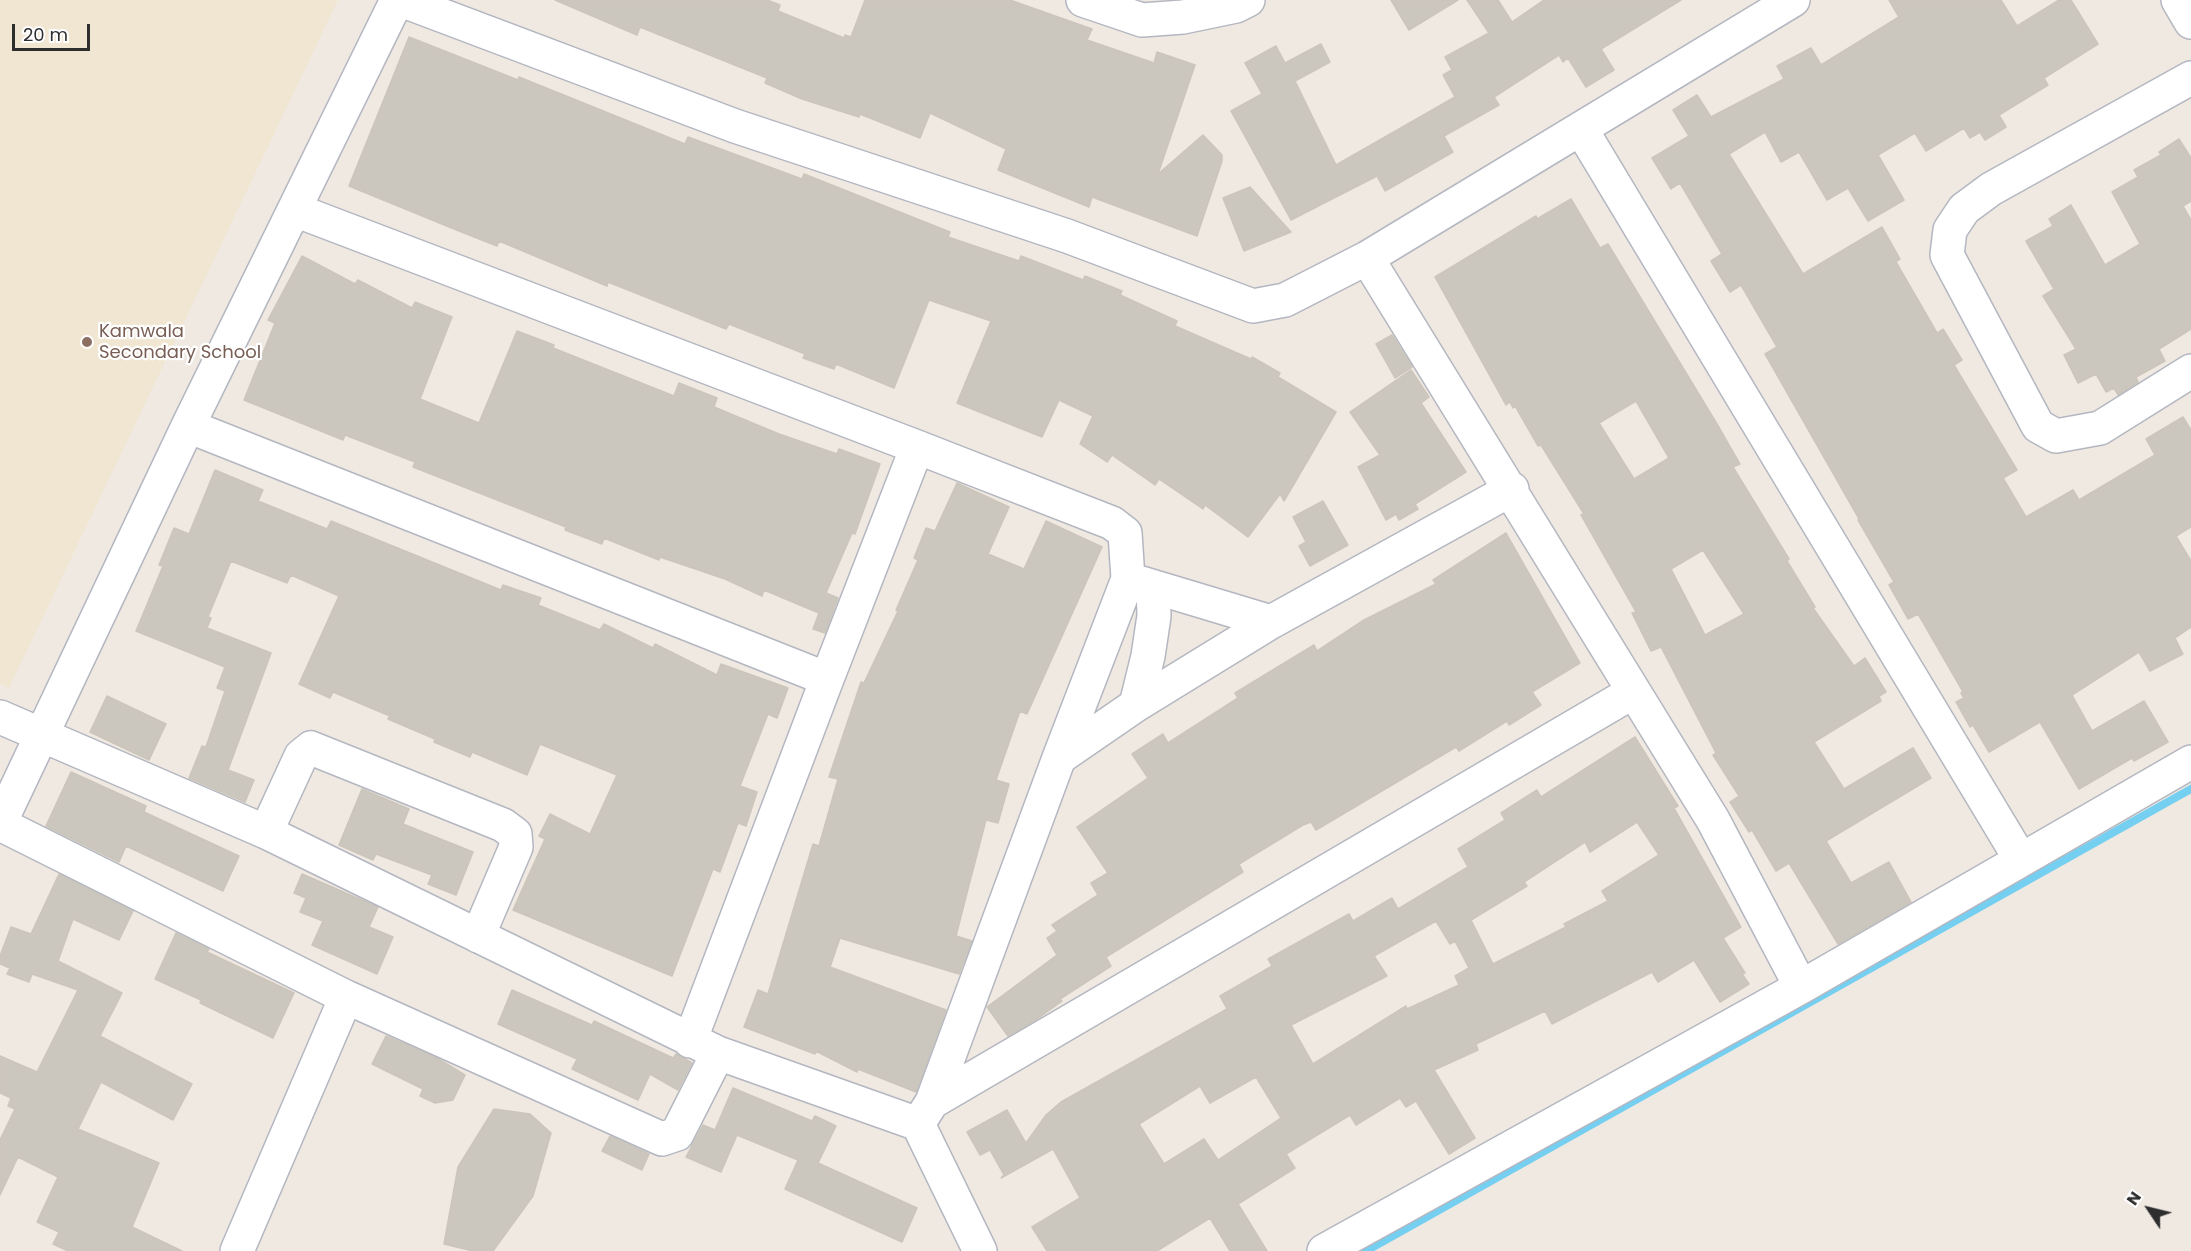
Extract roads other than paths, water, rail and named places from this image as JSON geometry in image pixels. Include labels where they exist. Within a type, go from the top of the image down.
[{"type":"street","points":[[917,447],[827,679],[677,1134],[662,1139],[346,997],[0,823],[188,426],[399,0],[735,126],[1067,236],[1253,306],[1285,300],[1367,258],[1793,0]]},
{"type":"street","points":[[1083,0],[1142,20],[1183,17],[1236,6],[1248,0]]},
{"type":"street","points":[[2178,0],[2191,22]]},
{"type":"street","points":[[2191,78],[1991,189],[1964,209],[1950,230],[1947,255],[2038,426],[2056,436],[2100,428],[2191,371]]},
{"type":"street","points":[[1581,129],[2021,860]]},
{"type":"street","points":[[295,210],[917,447],[1112,524],[1125,533],[1140,584],[1154,616],[1150,646],[1136,705]]},
{"type":"street","points":[[1367,258],[1512,489],[1633,692],[1713,820],[1801,987]]},
{"type":"street","points":[[188,426],[827,679]]},
{"type":"street","points":[[1059,758],[1136,705],[1271,622],[1512,489]]},
{"type":"street","points":[[1140,584],[1271,622]]},
{"type":"street","points":[[980,1251],[925,1113],[1059,758],[1140,584]]},
{"type":"street","points":[[0,717],[266,832],[704,1047],[925,1113],[1633,692]]},
{"type":"street","points":[[266,832],[301,756],[311,748],[503,825],[515,834],[516,847],[478,936]]},
{"type":"street","points":[[1324,1251],[1801,987],[2191,762]]},
{"type":"street","points":[[237,1251],[346,997]]},
{"type":"waterway","points":[[1366,1251],[2191,789]]},
{"type":"place","name":"Kamwala Secondary School","points":[[87,342]]}]
